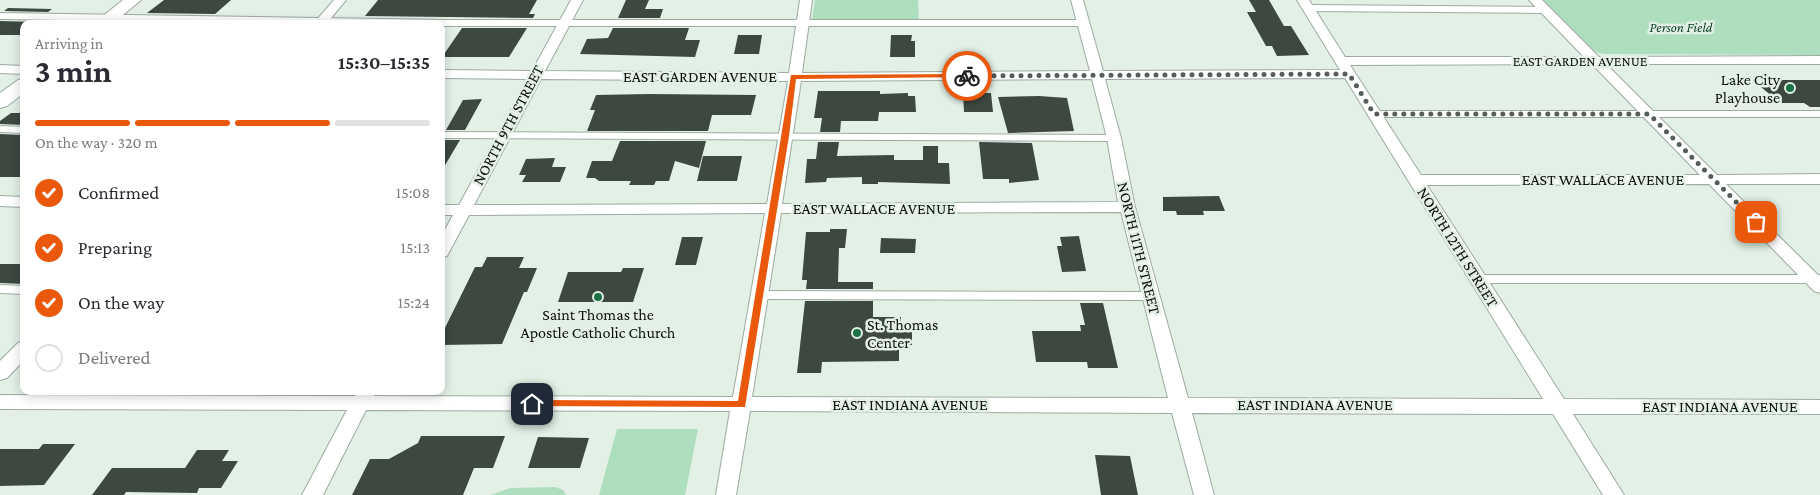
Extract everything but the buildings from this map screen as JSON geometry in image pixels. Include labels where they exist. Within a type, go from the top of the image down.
[{"type":"street","points":[[106,20],[132,0]]},
{"type":"street","points":[[322,20],[340,0]]},
{"type":"street","name":"NORTH 9TH STREET","points":[[445,244],[577,0]]},
{"type":"street","points":[[726,495],[786,136],[793,77],[806,0]]},
{"type":"street","name":"NORTH 11TH STREET","points":[[1077,0],[1114,138],[1127,207],[1204,495]]},
{"type":"street","name":"NORTH 12TH STREET","points":[[1305,4],[1614,495]]},
{"type":"street","points":[[1541,5],[1817,282]]},
{"type":"street","name":"EAST GARDEN AVENUE","points":[[445,74],[793,77],[1097,75],[1595,61],[1820,60]]},
{"type":"street","points":[[0,69],[20,70]]},
{"type":"street","points":[[0,102],[20,87]]},
{"type":"street","name":"EAST WALLACE AVENUE","points":[[1416,180],[1820,179]]},
{"type":"street","points":[[0,201],[20,202]]},
{"type":"street","name":"EAST WALLACE AVENUE","points":[[445,210],[1127,207]]},
{"type":"street","points":[[0,373],[20,352]]},
{"type":"street","points":[[312,495],[363,397]]},
{"type":"street","name":"EAST INDIANA AVENUE","points":[[0,402],[363,397],[742,404],[1820,407]]},
{"type":"lane","points":[[1305,4],[1541,5]]},
{"type":"lane","points":[[0,16],[84,20]]},
{"type":"lane","points":[[445,21],[1083,23]]},
{"type":"lane","points":[[1374,114],[1820,114]]},
{"type":"lane","points":[[0,129],[20,130]]},
{"type":"lane","points":[[445,135],[1114,138]]},
{"type":"lane","points":[[1478,279],[1817,282]]},
{"type":"lane","points":[[0,290],[20,290]]},
{"type":"lane","points":[[760,295],[1151,296]]},
{"type":"green space","points":[[815,0],[918,0],[919,21],[812,20]]},
{"type":"green space","name":"Person Field","points":[[1542,0],[1820,0],[1820,55],[1603,54],[1593,51]]},
{"type":"green space","points":[[617,429],[698,429],[685,495],[599,495]]},
{"type":"green space","points":[[555,487],[563,490],[566,495],[490,495],[511,488]]},
{"type":"way so far","points":[[967,76],[1349,74],[1374,114],[1649,114],[1756,222]]},
{"type":"place","name":"Lake City Playhouse","points":[[1790,88]]},
{"type":"place","name":"Saint Thomas the Apostle Catholic Church","points":[[598,297]]},
{"type":"place","name":"St. Thomas Center","points":[[857,333]]},
{"type":"route","points":[[532,404],[742,404],[786,136],[793,77],[967,76]]}]
